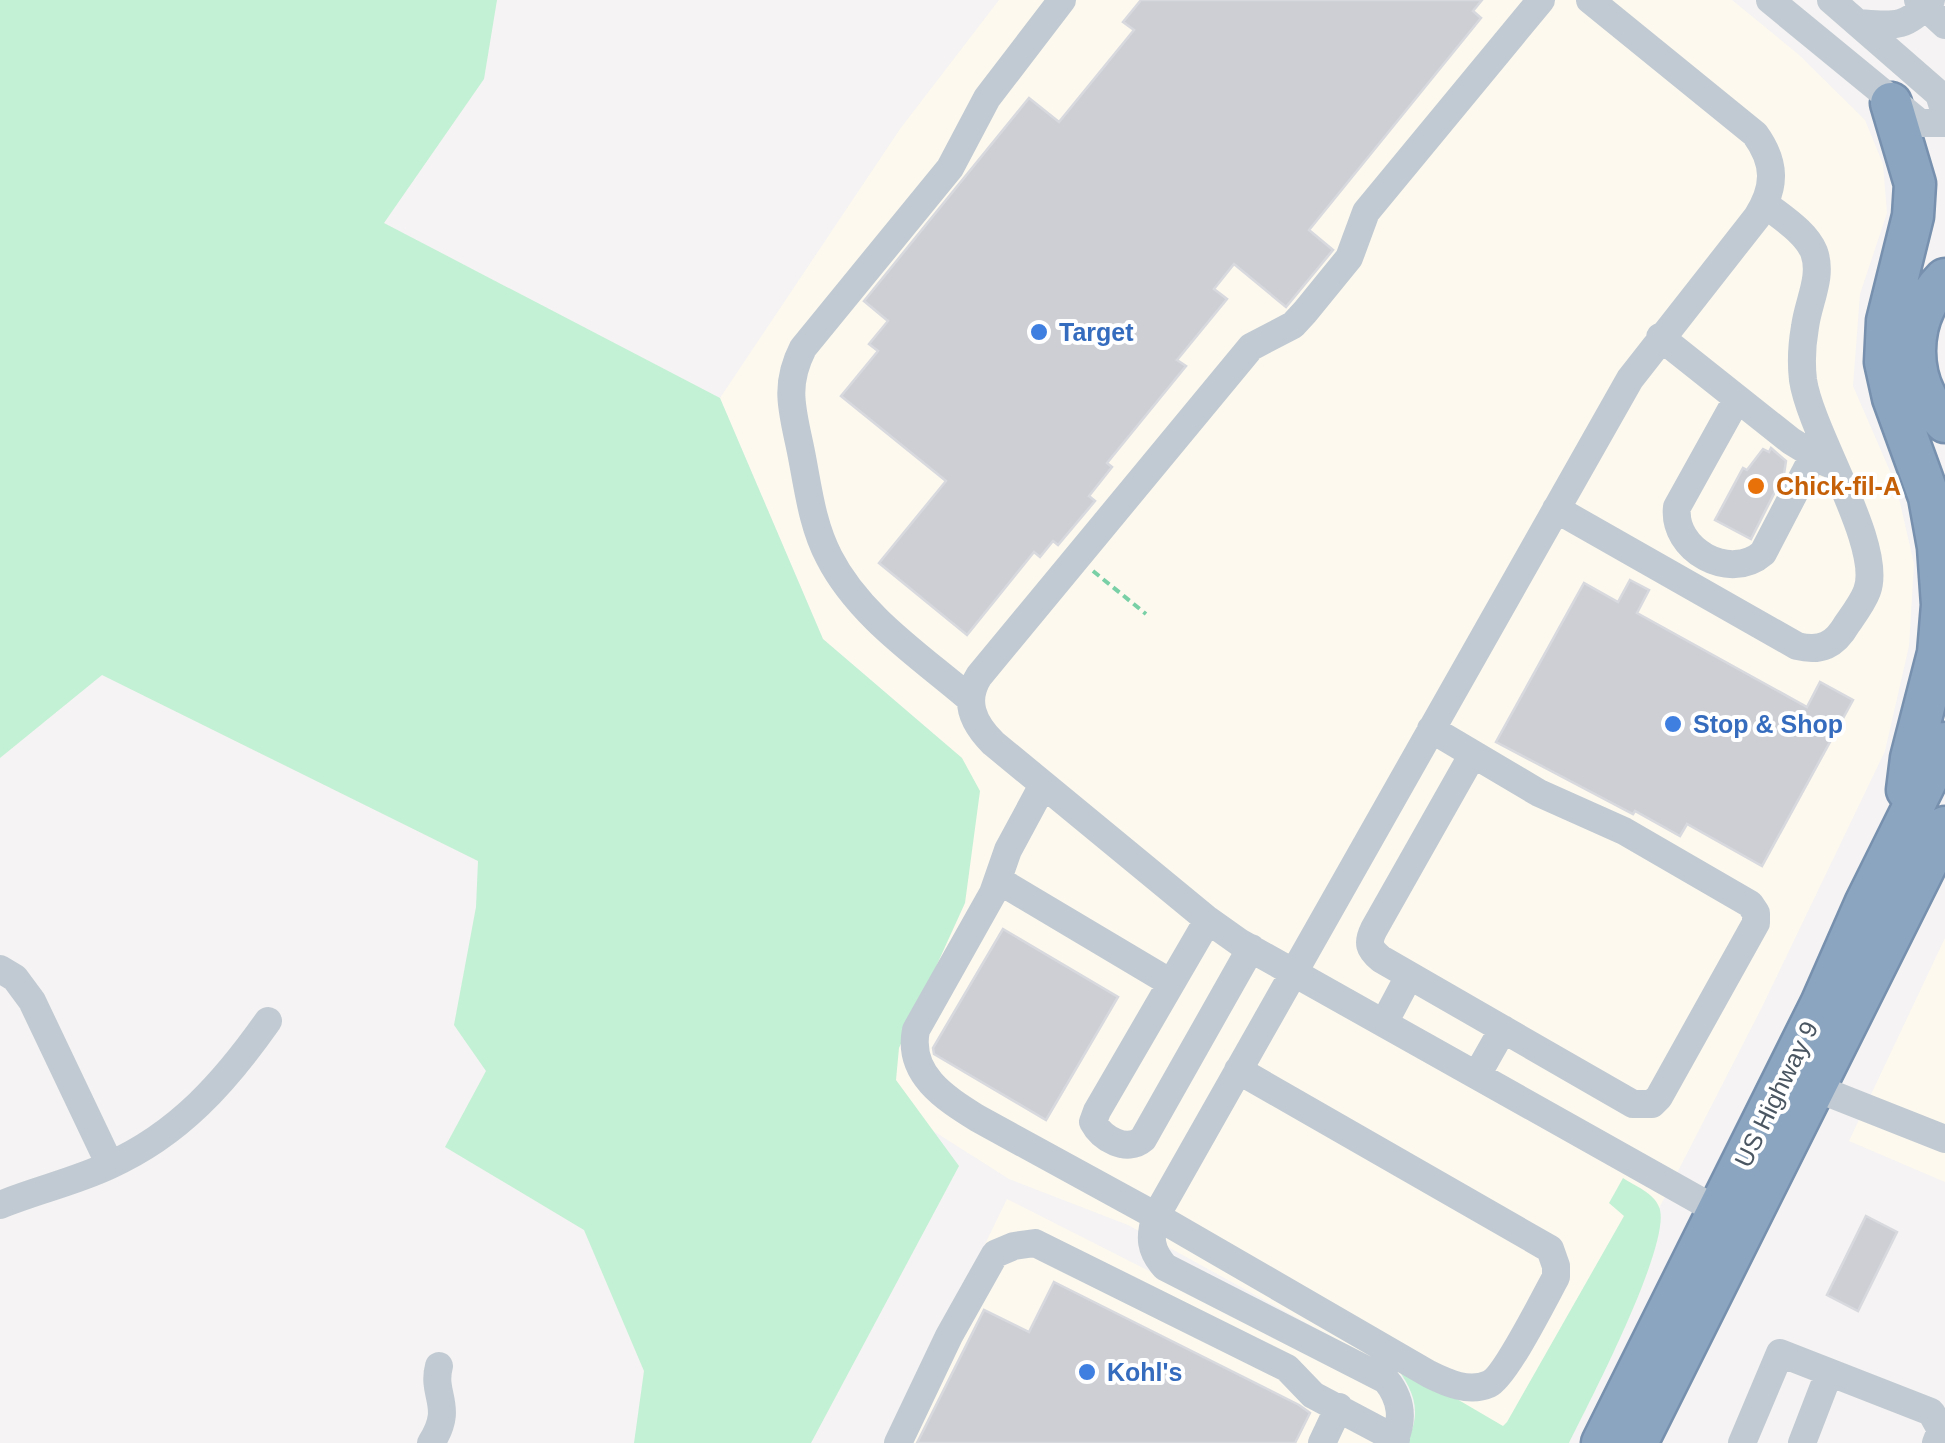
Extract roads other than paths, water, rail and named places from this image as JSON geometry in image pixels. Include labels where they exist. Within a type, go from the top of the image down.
[{"type":"highway","points":[[1902,87],[1915,184],[1913,216],[1887,321],[1885,362],[1929,497],[1938,547],[1942,604],[1938,653],[1911,758],[1932,833]]},
{"type":"highway","points":[[1945,280],[1924,307],[1914,350],[1922,390],[1945,422]]},
{"type":"highway","name":"US Highway 9","points":[[1638,1443],[1816,1088],[1932,833],[1945,743]]},
{"type":"highway","name":"US Highway 9","points":[[1602,1443],[1821,1004],[1932,833]]},
{"type":"street","points":[[969,698],[858,600],[828,555],[817,528],[798,438],[791,376],[803,348],[950,168],[987,98],[1062,0]]},
{"type":"street","points":[[1541,0],[1366,212],[1349,258],[1305,312],[1292,324],[1254,344],[979,676],[969,698],[970,709],[986,736],[1208,920],[1293,972],[1718,1210]]},
{"type":"street","points":[[898,1443],[995,1254],[1035,1243],[1286,1368],[1312,1395],[1394,1441],[1401,1416],[1400,1403],[1386,1380],[1165,1267],[1153,1252],[1151,1242],[1156,1216],[1630,379],[1765,204],[1772,169],[1755,134],[1590,0]]},
{"type":"street","points":[[1770,0],[1902,87],[1938,94],[1945,112]]},
{"type":"street","points":[[1831,0],[1858,23],[1902,87],[1920,123],[1945,123]]},
{"type":"street","points":[[1902,87],[1909,48],[1926,10]]},
{"type":"street","points":[[1858,23],[1888,25],[1926,10]]},
{"type":"street","points":[[1556,509],[1797,646],[1811,650],[1832,644],[1840,636],[1868,590],[1869,580],[1859,527],[1823,461],[1808,406],[1802,366],[1804,328],[1816,283],[1816,257],[1802,235],[1765,204]]},
{"type":"street","points":[[1660,337],[1823,461]]},
{"type":"street","points":[[1738,399],[1677,508],[1681,532],[1701,554],[1730,566],[1755,560],[1823,461]]},
{"type":"street","points":[[1432,729],[1563,806],[1624,831],[1750,904],[1756,914],[1756,923],[1659,1098],[1652,1104],[1633,1104],[1409,976],[1381,959],[1370,946],[1368,940],[1473,754]]},
{"type":"street","points":[[1043,784],[1008,850],[998,880],[916,1030],[913,1043],[920,1069],[940,1092],[963,1109],[1429,1374],[1462,1387],[1477,1387],[1498,1378],[1556,1277],[1554,1256],[1537,1240],[1238,1070]]},
{"type":"street","points":[[998,880],[1171,983]]},
{"type":"street","points":[[1208,920],[1093,1122],[1096,1130],[1126,1147],[1143,1139],[1251,948]]},
{"type":"street","points":[[0,969],[14,978],[32,1001],[110,1165]]},
{"type":"street","points":[[1384,1023],[1409,976]]},
{"type":"street","points":[[0,1205],[110,1165],[145,1147],[188,1115],[234,1070],[268,1021]]},
{"type":"street","points":[[1477,1076],[1503,1030]]},
{"type":"street","points":[[1816,1088],[1945,1139]]},
{"type":"street","points":[[1742,1443],[1780,1353],[1931,1412],[1941,1430],[1936,1443]]},
{"type":"street","points":[[431,1443],[444,1409],[436,1374],[439,1366]]},
{"type":"street","points":[[1802,1443],[1829,1372]]},
{"type":"street","points":[[1322,1443],[1339,1407]]},
{"type":"place","name":"Target","points":[[1039,332]]},
{"type":"place","name":"Chick-fil-A","points":[[1756,486]]},
{"type":"place","name":"Stop & Shop","points":[[1673,724]]},
{"type":"place","name":"Kohl's","points":[[1087,1372]]}]
